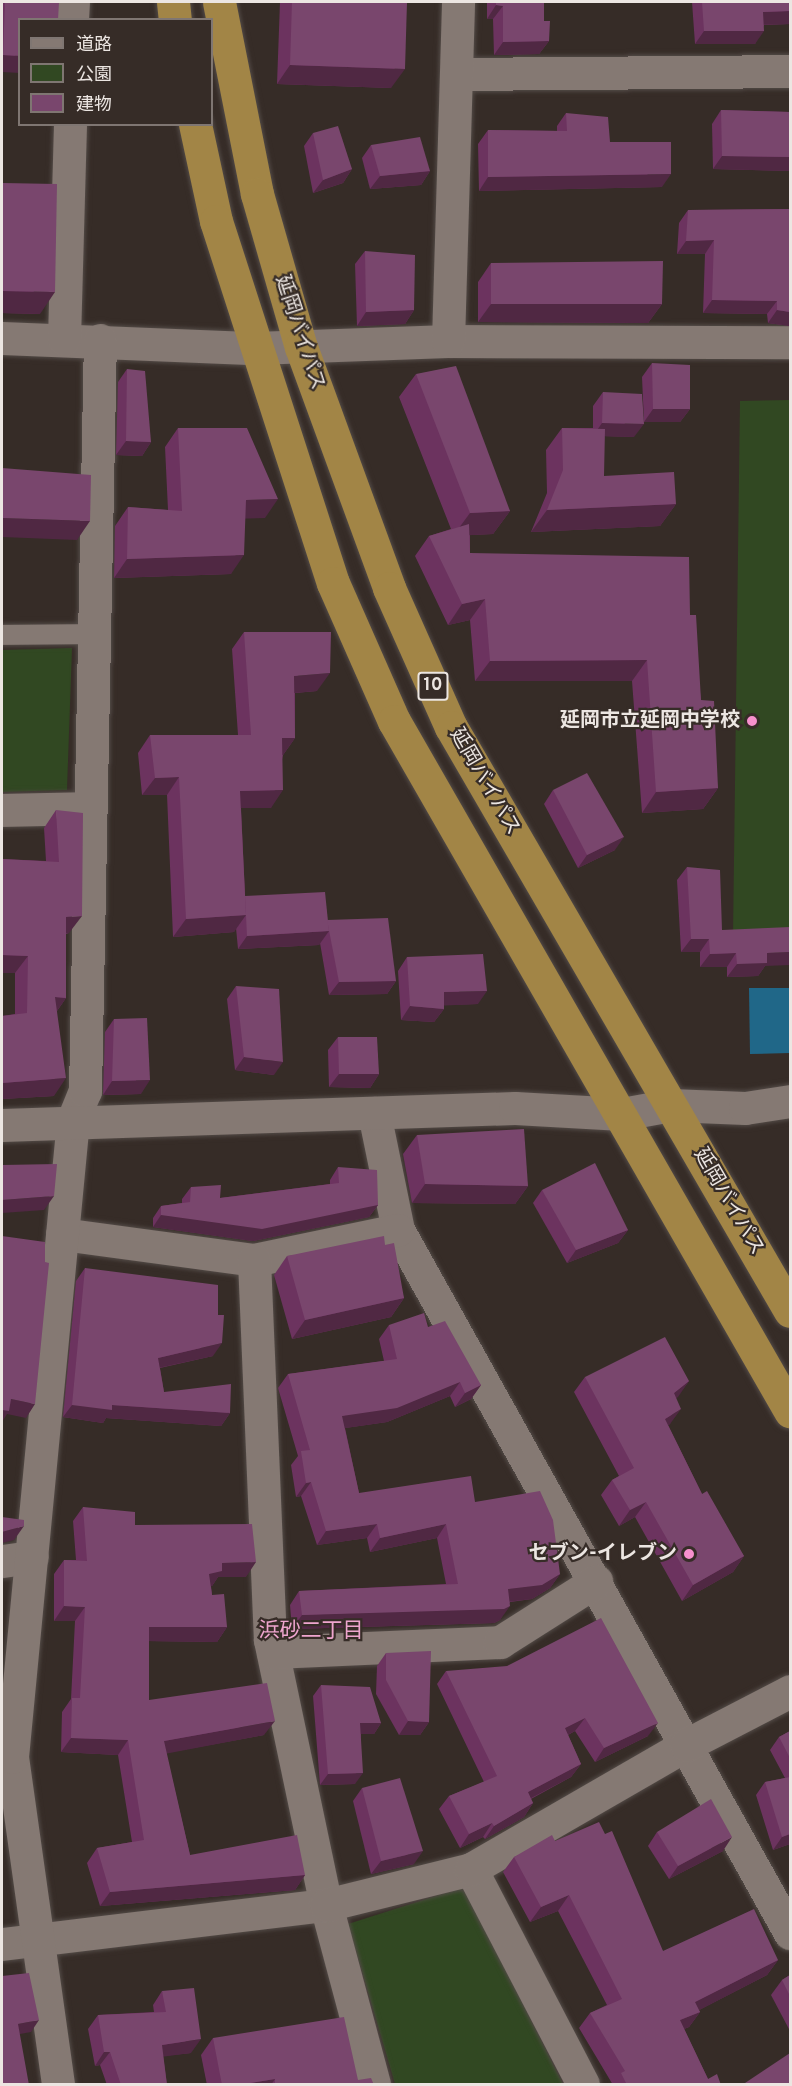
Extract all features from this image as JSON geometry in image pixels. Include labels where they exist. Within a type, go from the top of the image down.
[{"type":"highway","points":[[173,2],[175,18]]},
{"type":"highway","name":"延岡バイパス","points":[[219,2],[257,194],[301,347],[389,588],[451,727],[790,1311]]},
{"type":"highway","name":"10","points":[[195,126],[216,221],[255,348],[333,584],[394,721],[622,1114],[790,1411]]},
{"type":"street","points":[[72,18],[73,2]]},
{"type":"street","points":[[448,342],[458,2]]},
{"type":"street","points":[[456,74],[790,71]]},
{"type":"street","points":[[64,339],[70,126]]},
{"type":"street","points":[[2,338],[100,340],[255,348],[448,342],[790,342]]},
{"type":"street","points":[[58,2085],[35,1941],[12,1757],[17,1559],[62,1234],[73,1120],[85,1091],[88,808],[100,340]]},
{"type":"street","points":[[2,810],[88,808]]},
{"type":"street","points":[[2,1125],[73,1120],[515,1108],[622,1114],[671,1105],[745,1108],[790,1101]]},
{"type":"street","points":[[374,1113],[398,1230],[596,1581],[790,1933]]},
{"type":"street","points":[[62,1234],[254,1260],[398,1230]]},
{"type":"street","points":[[254,1260],[273,1652],[326,1905],[374,2085]]},
{"type":"street","points":[[273,1652],[500,1642],[596,1581]]},
{"type":"street","points":[[2,1944],[326,1905],[471,1869],[686,1745],[790,1691]]},
{"type":"street","points":[[471,1869],[584,2085]]},
{"type":"lane","points":[[2,635],[93,634]]},
{"type":"green space","points":[[790,400],[790,935],[733,936],[740,401]]},
{"type":"green space","points":[[72,648],[67,790],[2,792],[2,650]]},
{"type":"green space","points":[[464,1887],[563,2084],[395,2084],[348,1924]]},
{"type":"water","points":[[749,988],[790,988],[790,1053],[750,1054]]},
{"type":"building","points":[[5,2],[59,2],[58,18],[18,18],[18,56],[3,55]]},
{"type":"building","points":[[292,2],[407,2],[405,69],[290,65]]},
{"type":"building","points":[[496,2],[544,2],[544,21],[550,21],[549,41],[503,42],[503,6],[496,5]]},
{"type":"building","points":[[702,2],[790,2],[790,11],[763,12],[764,31],[704,31]]},
{"type":"building","points":[[721,110],[790,112],[790,157],[722,156]]},
{"type":"building","points":[[566,113],[608,117],[610,142],[671,142],[671,174],[488,177],[488,130],[567,131]]},
{"type":"building","points":[[338,126],[352,169],[323,180],[313,133]]},
{"type":"building","points":[[420,137],[430,171],[380,176],[371,145]]},
{"type":"building","points":[[3,183],[57,184],[55,292],[2,291]]},
{"type":"building","points":[[790,209],[790,312],[777,310],[777,301],[712,300],[714,240],[686,241],[688,210]]},
{"type":"building","points":[[365,251],[415,255],[414,310],[366,312]]},
{"type":"building","points":[[663,261],[662,304],[491,304],[491,263]]},
{"type":"building","points":[[652,363],[690,365],[690,409],[653,409]]},
{"type":"building","points":[[456,366],[510,511],[470,513],[416,374]]},
{"type":"building","points":[[127,369],[145,371],[151,442],[126,441]]},
{"type":"building","points":[[603,392],[642,394],[644,424],[602,423]]},
{"type":"building","points":[[178,428],[247,428],[278,499],[246,500],[244,555],[127,559],[128,507],[182,511]]},
{"type":"building","points":[[562,428],[605,429],[604,476],[674,472],[676,504],[547,510],[563,470]]},
{"type":"building","points":[[2,468],[91,475],[90,521],[2,518]]},
{"type":"building","points":[[469,524],[470,553],[689,557],[690,615],[696,615],[701,700],[714,701],[718,788],[656,792],[647,660],[490,661],[485,599],[462,604],[429,536]]},
{"type":"building","points":[[244,632],[331,632],[330,673],[294,676],[295,738],[282,738],[283,790],[240,791],[246,915],[186,919],[179,777],[155,778],[150,735],[251,735]]},
{"type":"building","points":[[587,773],[624,837],[587,855],[553,790]]},
{"type":"building","points":[[56,810],[83,813],[82,916],[66,917],[66,998],[55,997],[66,1078],[2,1083],[2,1016],[27,1013],[28,956],[2,955],[2,859],[59,862]]},
{"type":"building","points":[[687,867],[720,870],[722,930],[790,927],[790,952],[767,953],[767,963],[737,964],[736,953],[710,954],[709,939],[691,939]]},
{"type":"building","points":[[325,892],[329,931],[247,936],[245,896]]},
{"type":"building","points":[[388,918],[396,981],[339,982],[327,920]]},
{"type":"building","points":[[483,954],[487,991],[444,992],[444,1009],[410,1006],[407,957]]},
{"type":"building","points":[[236,986],[279,989],[283,1062],[244,1057]]},
{"type":"building","points":[[147,1018],[150,1080],[112,1081],[114,1019]]},
{"type":"building","points":[[338,1037],[377,1037],[379,1074],[339,1074]]},
{"type":"building","points":[[524,1129],[528,1186],[425,1184],[417,1135]]},
{"type":"building","points":[[595,1163],[628,1230],[576,1250],[542,1190]]},
{"type":"building","points":[[57,1164],[54,1196],[2,1200],[2,1165]]},
{"type":"building","points":[[338,1167],[377,1170],[378,1205],[262,1229],[161,1215],[161,1206],[190,1202],[191,1187],[221,1185],[220,1198],[339,1183]]},
{"type":"building","points":[[2,1236],[45,1242],[45,1262],[49,1263],[35,1404],[11,1399],[9,1411],[2,1410]]},
{"type":"building","points":[[384,1236],[385,1245],[394,1243],[404,1298],[305,1320],[287,1256]]},
{"type":"building","points":[[85,1268],[218,1285],[218,1315],[224,1315],[222,1343],[158,1358],[164,1392],[231,1384],[230,1413],[112,1405],[112,1410],[72,1405]]},
{"type":"building","points":[[424,1313],[428,1327],[445,1321],[481,1385],[465,1393],[460,1382],[397,1408],[342,1416],[359,1493],[471,1476],[475,1502],[540,1491],[553,1520],[560,1574],[542,1585],[508,1589],[510,1606],[504,1609],[302,1615],[299,1591],[458,1584],[446,1524],[380,1538],[377,1524],[326,1531],[311,1482],[306,1483],[301,1451],[310,1450],[288,1374],[397,1359],[389,1325]]},
{"type":"building","points":[[665,1337],[689,1381],[674,1393],[681,1409],[665,1419],[702,1494],[707,1491],[744,1556],[693,1585],[646,1502],[630,1510],[612,1480],[634,1468],[585,1377]]},
{"type":"building","points":[[83,1507],[135,1512],[135,1525],[252,1524],[256,1562],[222,1563],[222,1571],[209,1574],[212,1595],[224,1594],[227,1627],[149,1627],[149,1700],[267,1683],[275,1721],[164,1741],[190,1855],[297,1835],[305,1875],[110,1892],[97,1848],[144,1840],[128,1740],[71,1738],[72,1698],[80,1698],[85,1607],[64,1606],[64,1560],[87,1561]]},
{"type":"building","points":[[2,1517],[24,1520],[24,1526],[2,1532]]},
{"type":"building","points":[[601,1618],[658,1723],[604,1748],[585,1718],[565,1728],[581,1764],[528,1792],[533,1803],[494,1826],[492,1823],[469,1834],[449,1796],[497,1776],[446,1671],[507,1666]]},
{"type":"building","points":[[431,1651],[429,1722],[408,1721],[386,1680],[386,1653]]},
{"type":"building","points":[[321,1685],[370,1687],[381,1723],[360,1723],[363,1773],[328,1774]]},
{"type":"building","points":[[790,1731],[790,1758],[779,1737]]},
{"type":"building","points":[[790,1777],[790,1834],[782,1837],[765,1782]]},
{"type":"building","points":[[400,1778],[423,1851],[381,1861],[362,1788]]},
{"type":"building","points":[[711,1799],[732,1837],[678,1866],[657,1832]]},
{"type":"building","points":[[599,1822],[605,1834],[612,1831],[663,1951],[754,1909],[778,1960],[695,2002],[700,2012],[680,2020],[708,2079],[717,2074],[721,2085],[627,2085],[621,2073],[625,2071],[590,2013],[622,1999],[569,1895],[541,1907],[514,1857],[552,1835],[555,1841]]},
{"type":"building","points":[[29,1973],[39,2020],[18,2024],[29,2085],[2,2085],[2,1976]]},
{"type":"building","points":[[790,1975],[790,1996],[782,1980]]},
{"type":"building","points":[[194,1988],[201,2039],[162,2045],[167,2085],[121,2085],[110,2052],[104,2052],[98,2015],[166,2012],[162,1991]]},
{"type":"building","points":[[344,2017],[358,2080],[371,2078],[374,2085],[275,2085],[275,2079],[222,2085],[213,2038]]},
{"type":"building","points":[[790,2053],[790,2085],[742,2085]]},
{"type":"place","name":"延岡市立延岡中学校","points":[[752,721]]},
{"type":"place","name":"セブン-イレブン","points":[[689,1554]]},
{"type":"district","name":"浜砂二丁目","points":[[311,1632]]}]
